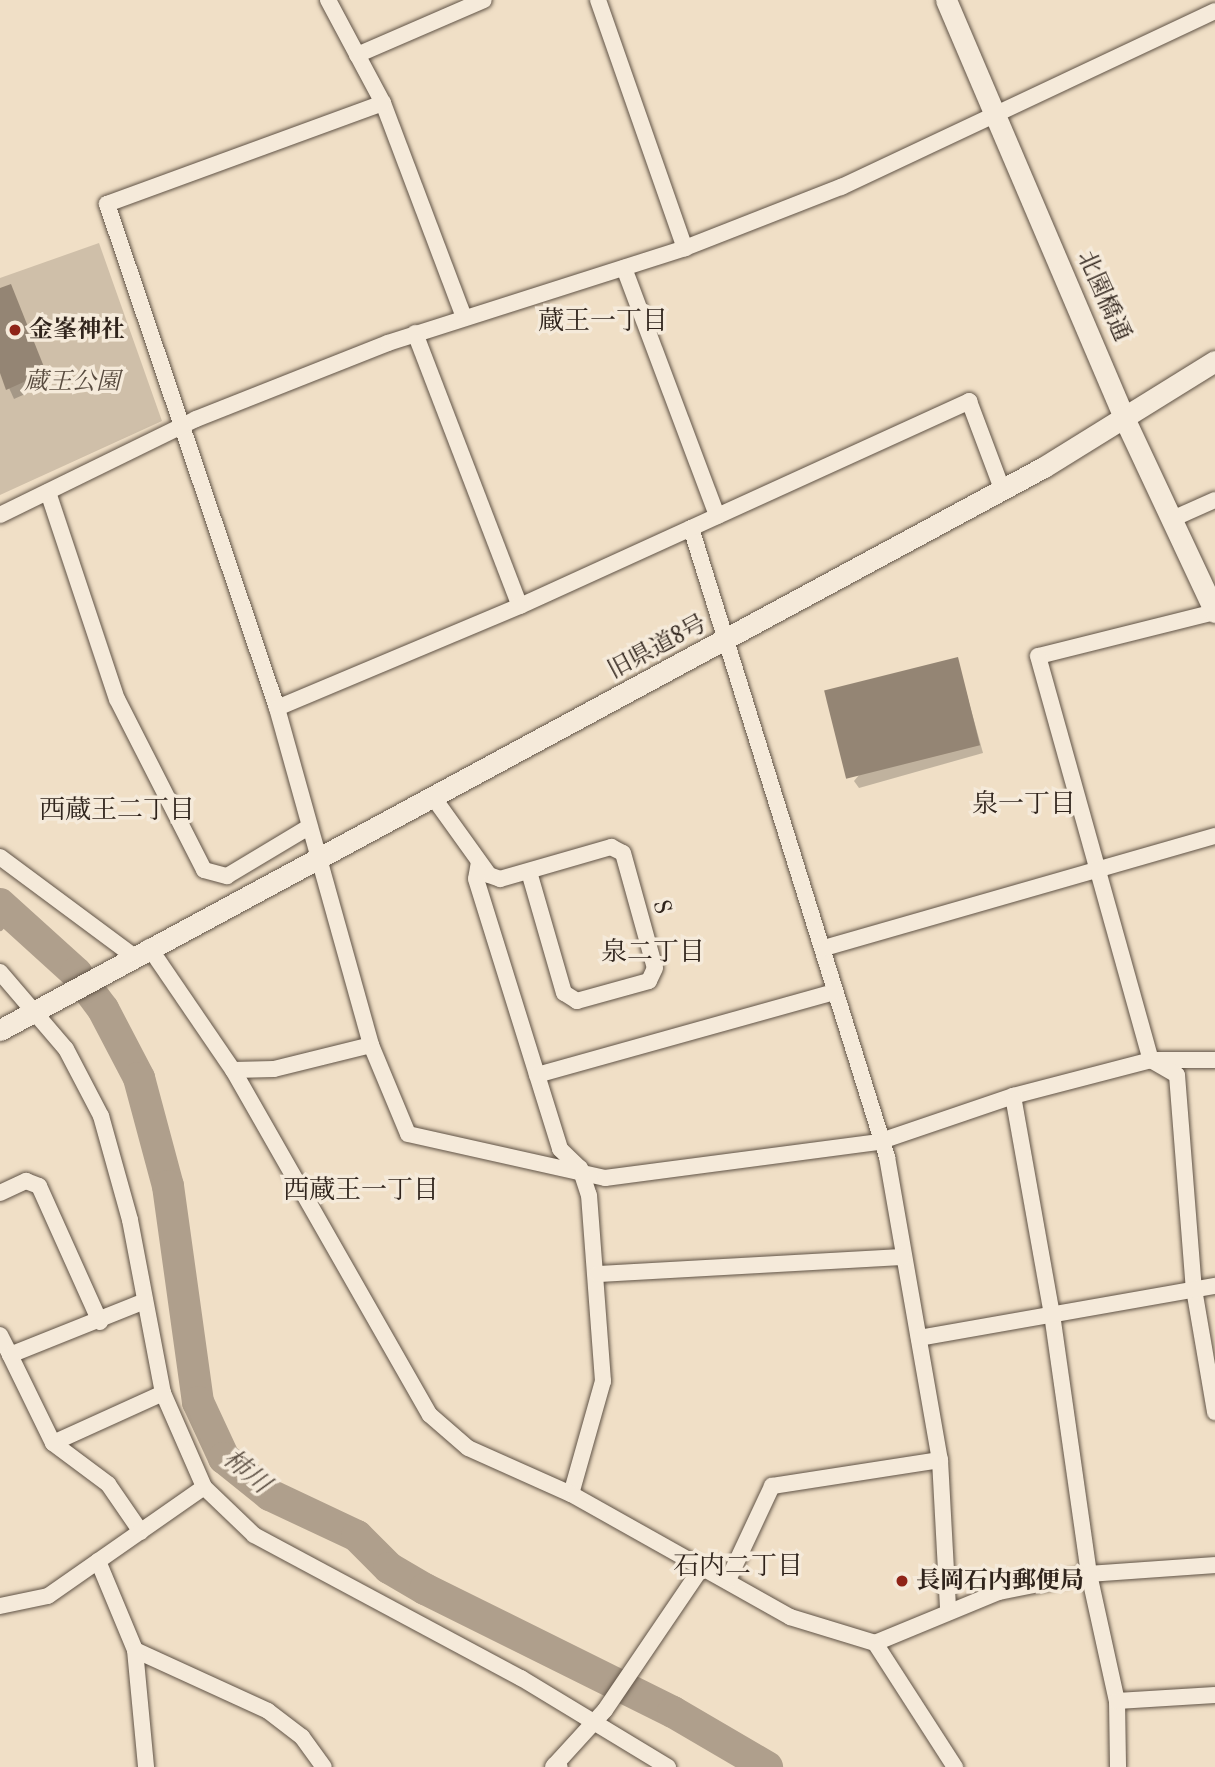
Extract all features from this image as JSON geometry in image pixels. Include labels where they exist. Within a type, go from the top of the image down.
[{"type":"street","points":[[328,0],[383,103],[464,317]]},
{"type":"street","points":[[357,55],[484,0]]},
{"type":"street","points":[[598,0],[685,248]]},
{"type":"street","name":"北園橋通","points":[[946,0],[1125,420],[1215,612]]},
{"type":"street","points":[[0,514],[179,428],[415,333],[685,248],[996,116],[1215,11]]},
{"type":"street","points":[[383,103],[107,204],[179,428],[277,708],[371,1045],[408,1134],[580,1168],[606,1178],[877,1142],[1013,1096],[1151,1060],[1215,1060]]},
{"type":"street","points":[[624,268],[717,516]]},
{"type":"street","points":[[415,333],[520,606]]},
{"type":"street","name":"旧県道8号","points":[[39,1005],[319,859],[725,641],[1125,420],[1215,361]]},
{"type":"street","points":[[277,708],[520,606],[969,401],[1002,489]]},
{"type":"street","points":[[48,492],[117,699],[204,870],[227,876],[309,827]]},
{"type":"street","points":[[1170,520],[1215,500]]},
{"type":"street","points":[[691,528],[824,948],[877,1142],[887,1157],[940,1460],[948,1608]]},
{"type":"street","points":[[1215,612],[1038,656],[1151,1060],[1177,1075],[1194,1289],[1215,1412]]},
{"type":"street","name":"S","points":[[433,797],[479,862],[500,879],[611,847],[623,853],[655,968],[649,981],[577,1001],[564,993],[529,872]]},
{"type":"street","points":[[824,948],[1215,836]]},
{"type":"street","points":[[0,857],[132,955],[233,1070],[430,1415],[468,1448],[571,1494],[790,1617],[875,1643],[955,1767]]},
{"type":"street","points":[[479,862],[477,879],[560,1149],[580,1168],[598,1274],[603,1381],[571,1494]]},
{"type":"street","points":[[0,972],[39,1005],[81,1072],[101,1116],[145,1301],[163,1393],[204,1488],[254,1535],[599,1716],[668,1767]]},
{"type":"street","points":[[537,1075],[835,992]]},
{"type":"street","points":[[0,1030],[39,1005]]},
{"type":"street","points":[[233,1070],[274,1069],[371,1045]]},
{"type":"street","points":[[1013,1096],[1052,1314],[1089,1574],[1117,1701],[1118,1767]]},
{"type":"street","points":[[0,1193],[26,1181],[39,1186],[100,1322]]},
{"type":"street","points":[[598,1274],[903,1257]]},
{"type":"street","points":[[919,1338],[1215,1286]]},
{"type":"street","points":[[10,1355],[100,1322],[145,1301]]},
{"type":"street","points":[[0,1335],[52,1443],[108,1485],[141,1532]]},
{"type":"street","points":[[52,1443],[163,1393]]},
{"type":"street","points":[[727,1580],[772,1486],[940,1460]]},
{"type":"street","points":[[0,1606],[48,1596],[204,1488]]},
{"type":"street","points":[[98,1561],[135,1650],[146,1767]]},
{"type":"street","points":[[875,1643],[948,1608],[1089,1574],[1215,1565]]},
{"type":"street","points":[[555,1767],[599,1716],[636,1658],[701,1569]]},
{"type":"street","points":[[135,1650],[268,1711],[302,1737],[324,1767]]},
{"type":"street","points":[[1117,1701],[1215,1695]]},
{"type":"green space","name":"蔵王公園","points":[[99,243],[162,421],[0,495],[0,278]]},
{"type":"building","name":"金峯神社","points":[[11,284],[46,372],[6,390],[0,373],[0,288]]},
{"type":"building","points":[[958,657],[980,745],[846,779],[824,690]]},
{"type":"waterway","name":"柿川","points":[[0,904],[76,973],[103,1009],[139,1078],[168,1186],[198,1402],[224,1458],[270,1495],[357,1536],[389,1568],[425,1589],[673,1712],[767,1767]]},
{"type":"waterway","points":[[0,928],[12,914]]},
{"type":"place","name":"金峯神社","points":[[15,330]]},
{"type":"place","name":"長岡石内郵便局","points":[[902,1581]]},
{"type":"district","name":"蔵王一丁目","points":[[603,322]]},
{"type":"district","name":"泉一丁目","points":[[1024,805]]},
{"type":"district","name":"西蔵王二丁目","points":[[117,811]]},
{"type":"district","name":"泉二丁目","points":[[653,953]]},
{"type":"district","name":"西蔵王一丁目","points":[[361,1191]]},
{"type":"district","name":"石内二丁目","points":[[738,1567]]}]
